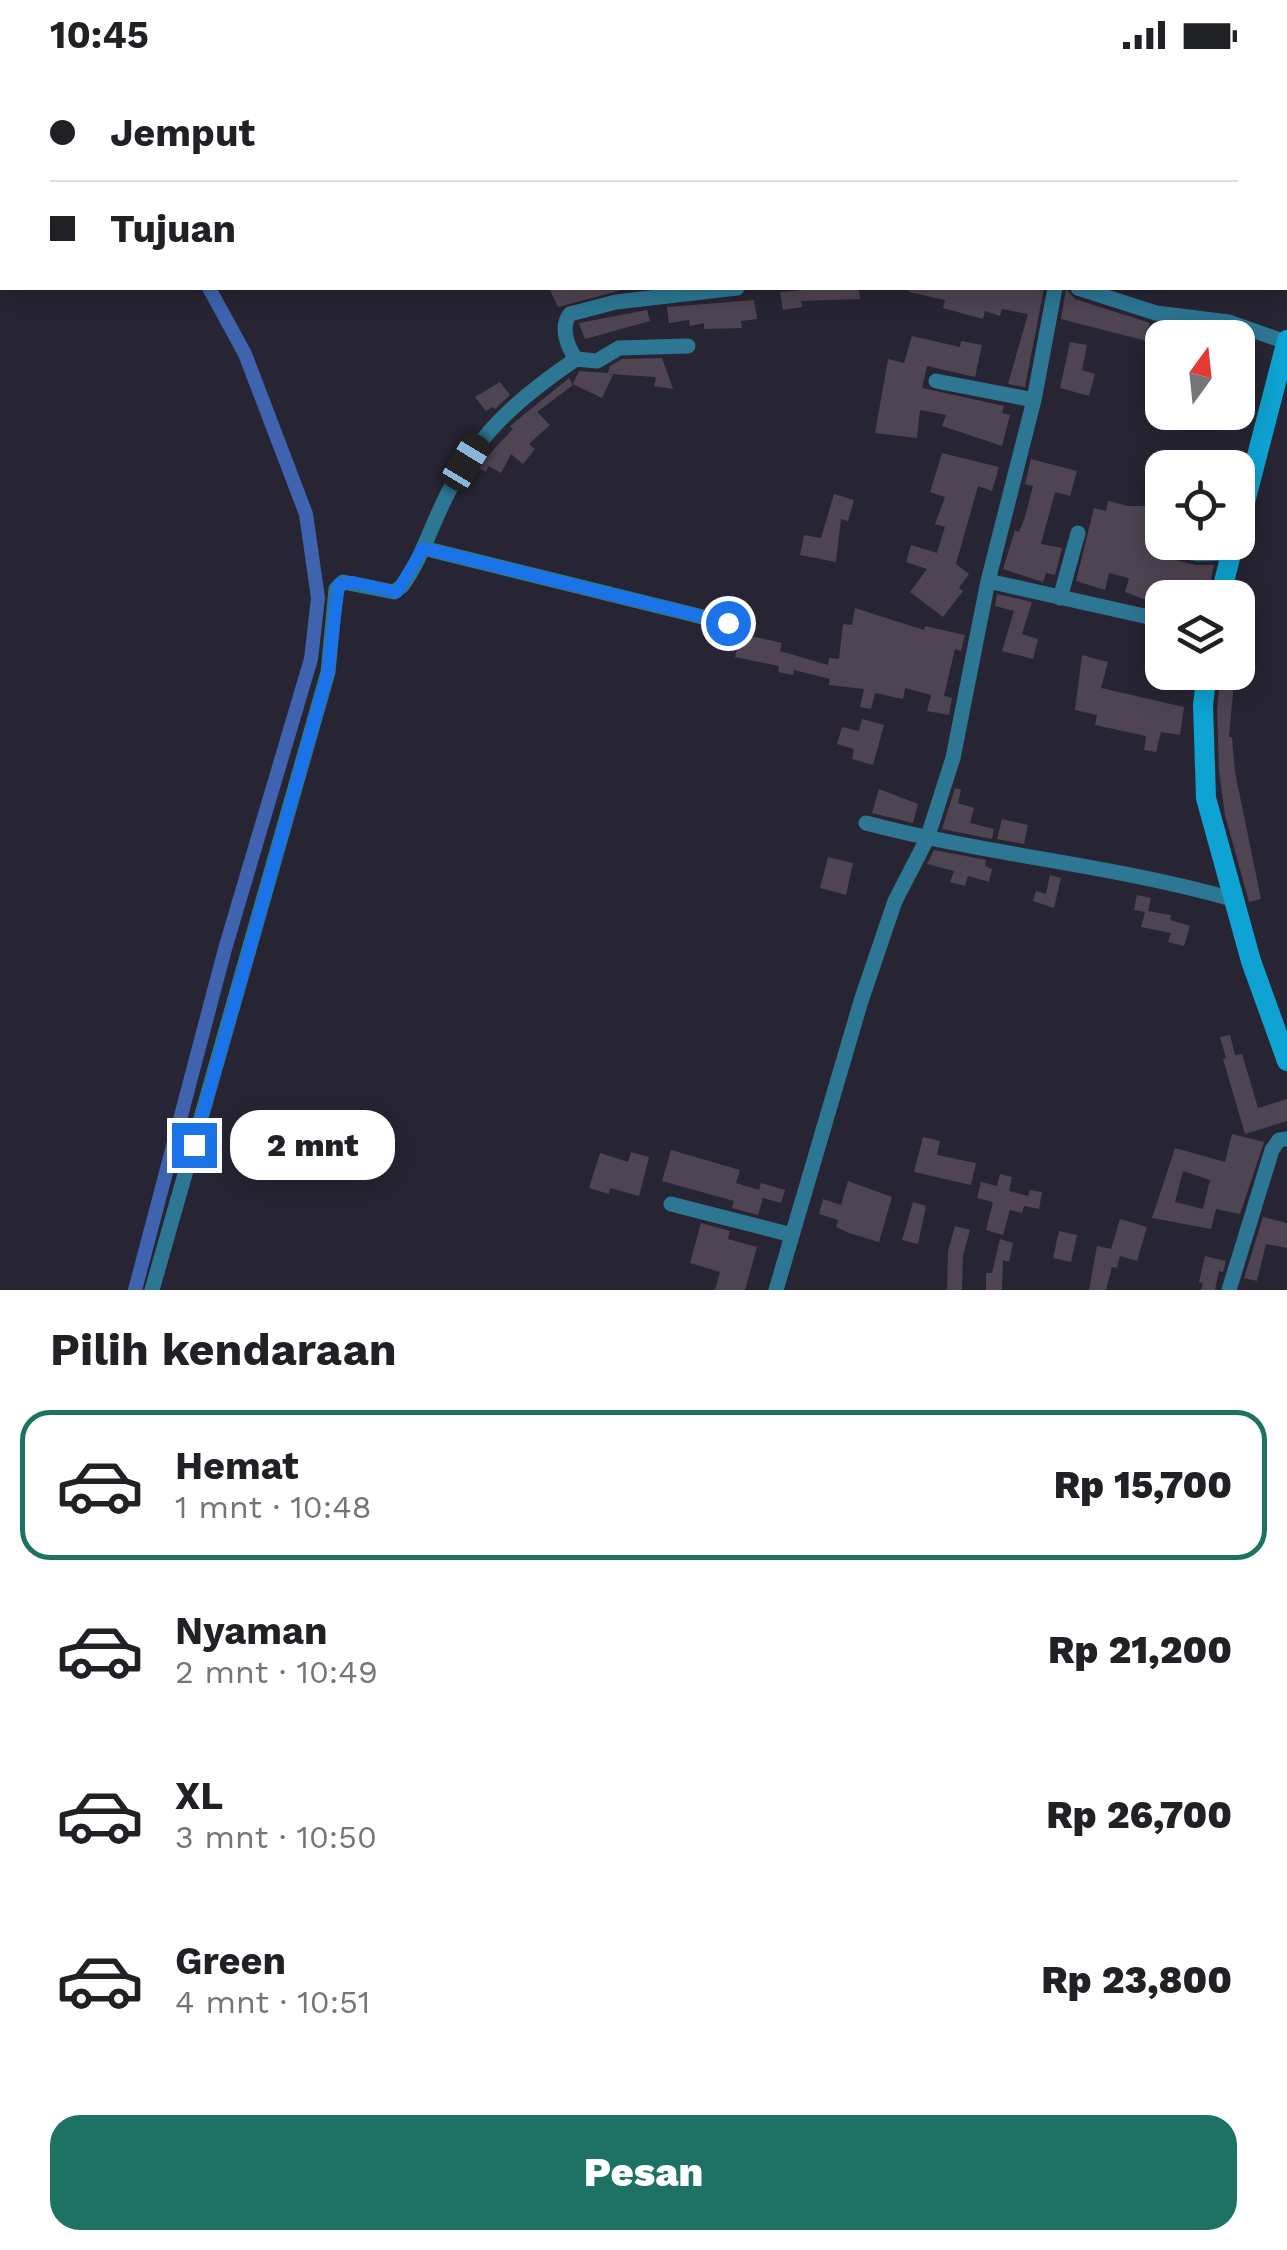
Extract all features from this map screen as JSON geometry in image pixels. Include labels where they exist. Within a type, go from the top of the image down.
[{"type":"main road","points":[[1255,464],[1287,341]]},
{"type":"main road","points":[[1205,690],[1206,798],[1232,898],[1287,1060]]},
{"type":"street","points":[[576,358],[566,339],[565,320],[575,310],[718,290]]},
{"type":"street","points":[[776,1290],[860,1001],[900,888],[927,839],[961,724],[988,581],[1034,400],[1055,290]]},
{"type":"street","points":[[1085,290],[1174,316],[1229,322],[1287,341]]},
{"type":"street","points":[[152,1290],[328,672],[336,589],[344,582],[353,582],[397,592],[423,548],[452,484],[487,429],[576,358],[598,361],[619,348],[688,346]]},
{"type":"street","points":[[936,381],[1034,400]]},
{"type":"street","points":[[1060,598],[1078,533]]},
{"type":"street","points":[[423,548],[728,623]]},
{"type":"street","points":[[988,581],[1145,616]]},
{"type":"street","points":[[866,824],[927,839],[1185,885],[1232,898]]},
{"type":"street","points":[[1229,1290],[1272,1150],[1279,1140],[1287,1139]]},
{"type":"street","points":[[672,1204],[792,1235]]},
{"type":"building","points":[[550,290],[622,290],[558,307]]},
{"type":"building","points":[[859,290],[860,299],[801,301],[802,307],[783,310],[780,292]]},
{"type":"building","points":[[1044,290],[1025,387],[1008,384],[1028,314],[1002,309],[1000,316],[985,311],[983,319],[943,308],[945,300],[909,292]]},
{"type":"building","points":[[1066,290],[1075,299],[1145,321],[1145,341],[1061,319]]},
{"type":"building","points":[[754,300],[757,319],[741,321],[742,328],[704,329],[704,323],[690,326],[689,320],[669,323],[667,307]]},
{"type":"building","points":[[647,310],[650,321],[585,339],[579,323]]},
{"type":"building","points":[[912,336],[960,347],[961,341],[982,345],[975,377],[927,366],[922,388],[1004,406],[1002,413],[1010,415],[1002,446],[942,426],[946,415],[920,410],[917,438],[875,433],[888,359],[904,363]]},
{"type":"building","points":[[1070,342],[1087,345],[1082,370],[1095,374],[1089,396],[1060,388]]},
{"type":"building","points":[[662,358],[673,389],[654,386],[656,377],[609,374],[613,375],[602,398],[573,384],[579,371],[608,373],[610,366],[622,359]]},
{"type":"building","points":[[569,378],[573,385],[537,412],[550,425],[529,444],[535,449],[523,464],[511,454],[501,473],[488,466],[486,472],[477,467],[513,429],[510,426]]},
{"type":"building","points":[[500,382],[510,395],[495,409],[486,411],[475,397]]},
{"type":"building","points":[[942,453],[999,467],[992,491],[978,486],[956,564],[969,574],[959,588],[963,591],[943,617],[910,592],[927,569],[906,562],[911,545],[937,553],[945,527],[935,524],[945,497],[930,492]]},
{"type":"building","points":[[1031,459],[1077,471],[1070,496],[1055,492],[1041,544],[1062,548],[1055,575],[1046,573],[1043,582],[1003,569],[1015,530],[1019,532],[1025,517],[1033,486],[1025,484]]},
{"type":"building","points":[[834,494],[854,500],[848,521],[841,519],[836,562],[800,555],[804,535],[821,538]]},
{"type":"building","points":[[1108,501],[1145,506],[1145,560],[1214,565],[1211,580],[1145,580],[1145,600],[1125,592],[1129,578],[1109,573],[1105,590],[1076,581],[1094,508],[1106,511]]},
{"type":"building","points":[[997,594],[1032,602],[1022,634],[1038,639],[1033,659],[1002,651],[1014,611],[995,606]]},
{"type":"building","points":[[855,608],[924,630],[925,626],[965,635],[961,651],[955,649],[944,696],[952,698],[949,715],[927,711],[931,695],[905,688],[903,699],[875,693],[871,709],[860,707],[864,689],[829,685],[830,679],[794,670],[793,675],[778,672],[779,666],[735,657],[741,634],[782,643],[780,651],[828,665],[829,658],[839,659],[843,624],[852,625]]},
{"type":"building","points":[[1082,655],[1108,662],[1101,688],[1184,707],[1180,735],[1161,732],[1156,752],[1144,750],[1146,736],[1095,725],[1097,715],[1075,710]]},
{"type":"building","points":[[1219,690],[1233,690],[1229,737],[1261,899],[1249,902],[1225,815],[1217,710]]},
{"type":"building","points":[[862,719],[884,725],[873,765],[852,759],[854,749],[837,744],[842,727],[859,731]]},
{"type":"building","points":[[955,788],[961,790],[958,803],[974,808],[970,823],[994,829],[992,839],[942,829]]},
{"type":"building","points":[[879,789],[918,804],[913,823],[872,813]]},
{"type":"building","points":[[1002,819],[1028,825],[1024,844],[997,839]]},
{"type":"building","points":[[934,850],[986,860],[985,866],[992,869],[989,882],[968,876],[965,886],[950,882],[954,871],[927,864]]},
{"type":"building","points":[[828,857],[853,863],[846,895],[820,888]]},
{"type":"building","points":[[1050,875],[1061,878],[1054,908],[1033,901],[1036,891],[1046,894]]},
{"type":"building","points":[[1137,895],[1151,898],[1148,911],[1171,915],[1170,920],[1190,926],[1184,946],[1168,942],[1171,933],[1141,927],[1145,912],[1134,910]]},
{"type":"building","points":[[1230,1035],[1235,1055],[1242,1054],[1258,1108],[1287,1099],[1287,1121],[1245,1134],[1223,1059],[1226,1058],[1220,1037]]},
{"type":"building","points":[[1232,1134],[1264,1142],[1240,1214],[1216,1209],[1211,1229],[1152,1218],[1175,1148],[1225,1162]],"holes":[[[1183,1171],[1210,1180],[1203,1209],[1175,1202]]]},
{"type":"building","points":[[923,1137],[940,1141],[937,1155],[976,1163],[971,1185],[914,1172]]},
{"type":"building","points":[[671,1150],[740,1170],[736,1183],[759,1190],[761,1183],[785,1190],[781,1203],[763,1198],[758,1215],[732,1208],[734,1201],[662,1181]]},
{"type":"building","points":[[631,1152],[649,1157],[639,1196],[610,1188],[609,1194],[589,1188],[600,1153],[628,1162]]},
{"type":"building","points":[[1000,1174],[1012,1177],[1009,1191],[1028,1196],[1030,1190],[1042,1192],[1039,1209],[1024,1206],[1022,1213],[1010,1210],[1003,1235],[986,1230],[993,1202],[977,1198],[981,1182],[997,1186]]},
{"type":"building","points":[[848,1181],[892,1197],[879,1242],[836,1227],[838,1220],[819,1214],[823,1199],[841,1205]]},
{"type":"building","points":[[913,1202],[926,1206],[918,1244],[902,1240]]},
{"type":"building","points":[[1263,1217],[1287,1223],[1287,1248],[1266,1244],[1257,1281],[1244,1278]]},
{"type":"building","points":[[1120,1219],[1147,1227],[1137,1261],[1120,1256],[1117,1268],[1112,1267],[1106,1290],[1089,1290],[1097,1246],[1111,1249]]},
{"type":"building","points":[[701,1223],[730,1231],[728,1239],[757,1247],[745,1290],[715,1290],[720,1272],[690,1263]]},
{"type":"building","points":[[955,1226],[970,1230],[963,1256],[962,1290],[947,1290],[948,1251]]},
{"type":"building","points":[[1059,1231],[1077,1235],[1071,1262],[1053,1258]]},
{"type":"building","points":[[1000,1239],[1013,1243],[1009,1262],[1003,1260],[1002,1290],[986,1290],[986,1273],[992,1273]]},
{"type":"building","points":[[1205,1256],[1226,1261],[1215,1290],[1201,1290]]},
{"type":"waterway","points":[[135,1290],[225,949],[311,659],[318,598],[306,514],[245,354],[210,290]]},
{"type":"route","points":[[194,1145],[328,672],[339,584],[353,582],[397,592],[423,548],[728,623]]}]
